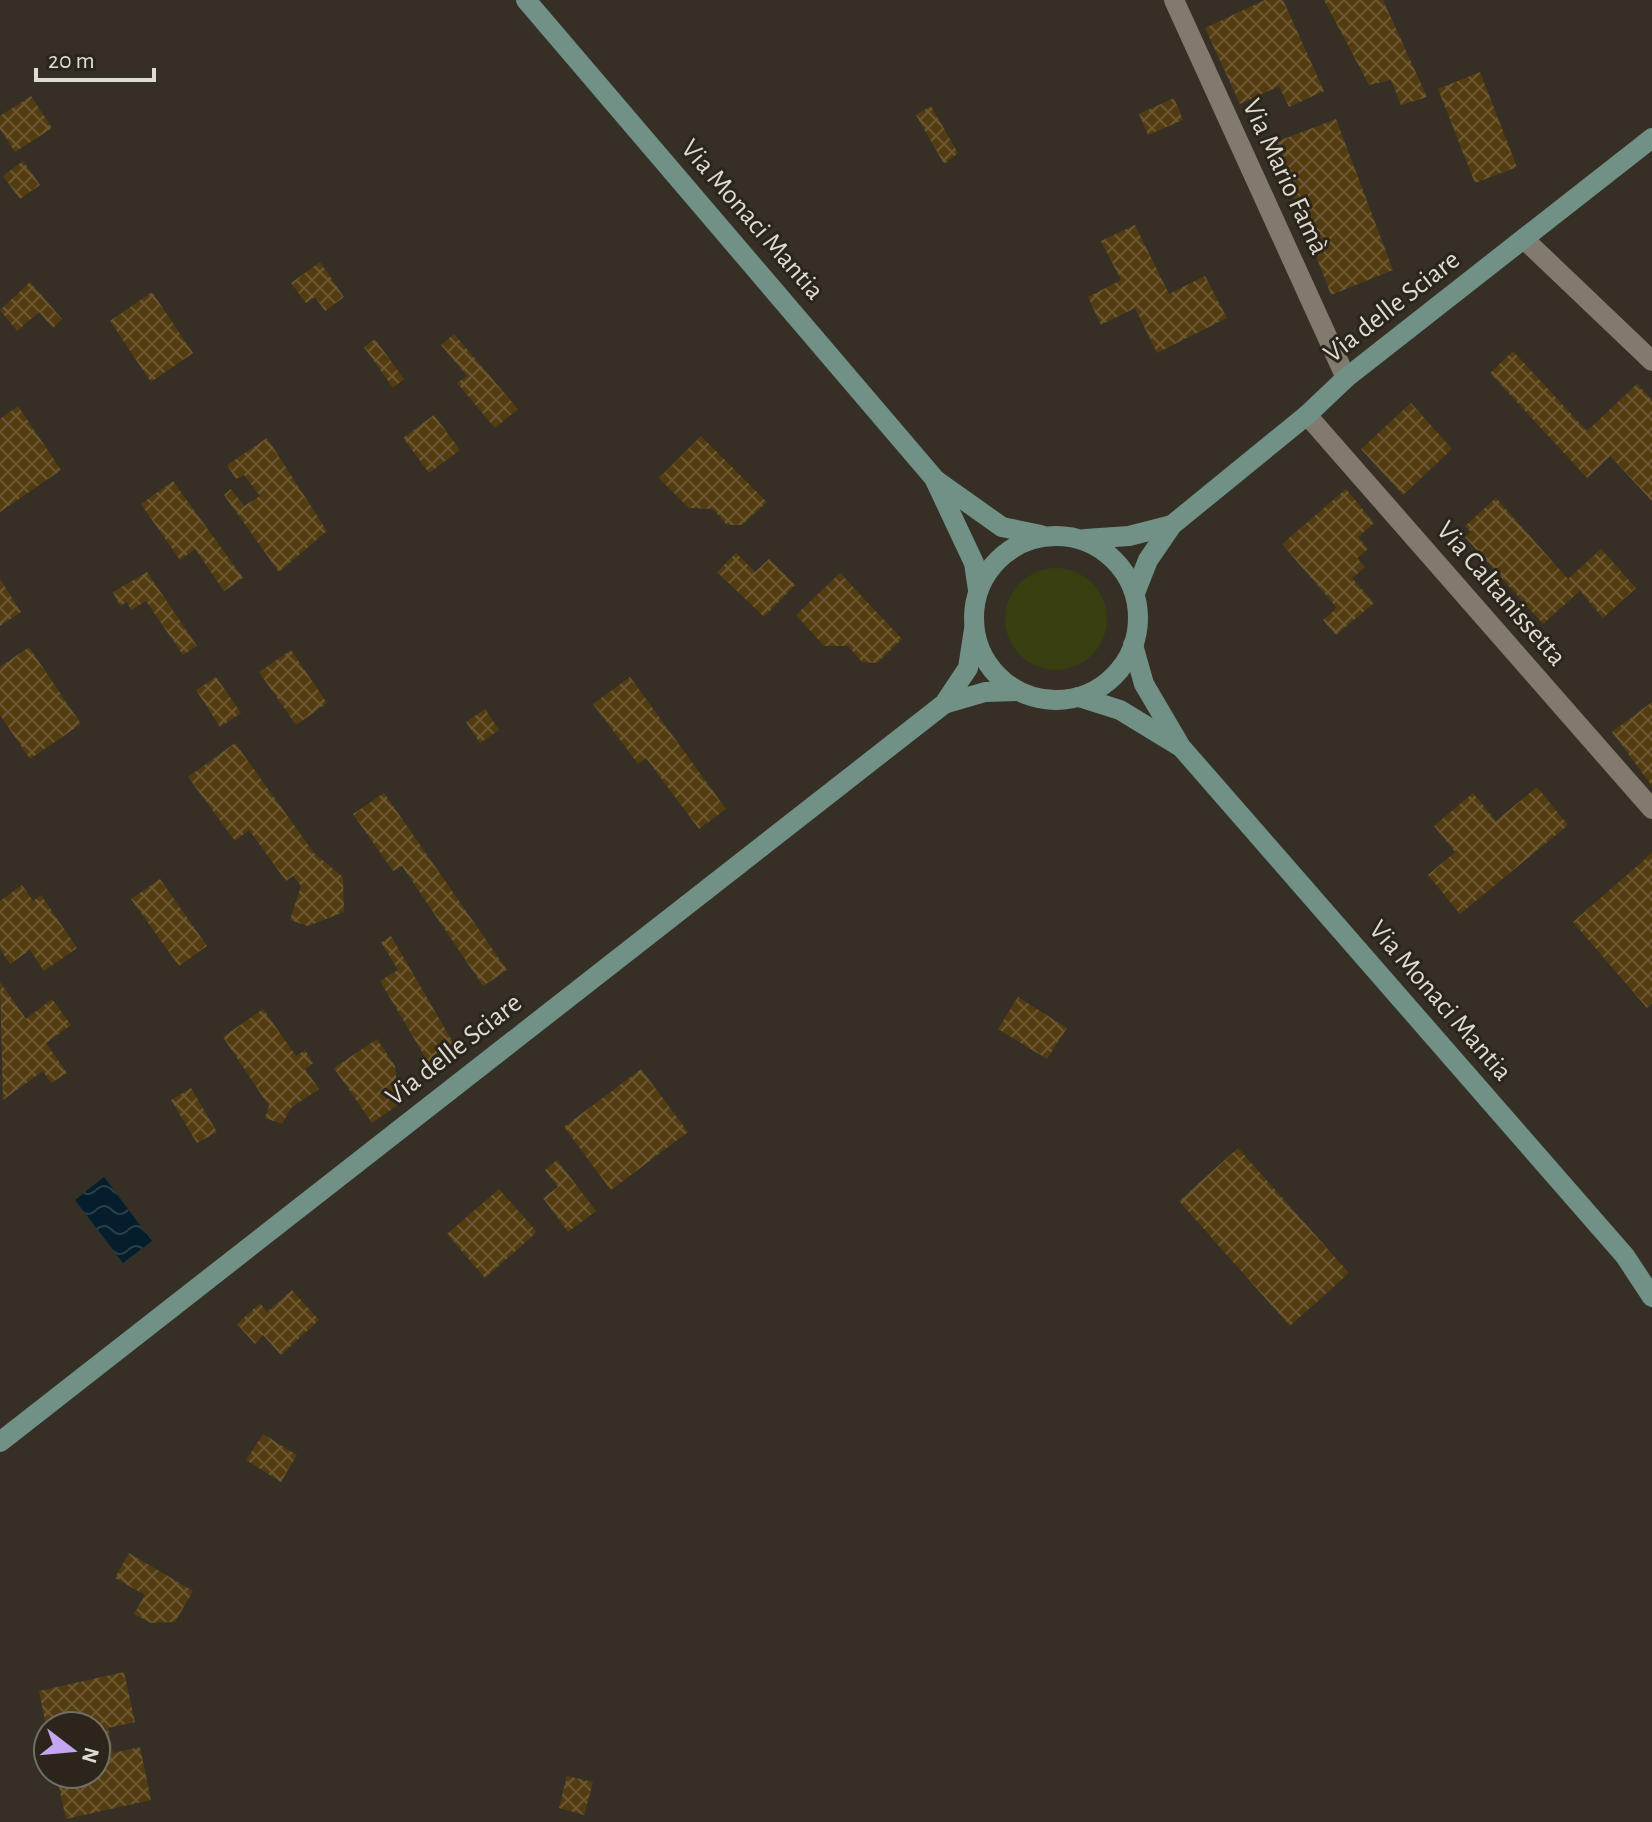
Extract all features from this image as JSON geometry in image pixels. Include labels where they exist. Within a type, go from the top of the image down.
[{"type":"street","name":"Via Monaci Mantia","points":[[526,0],[934,478],[1002,527],[1045,536]]},
{"type":"street","name":"Via Mario Famà","points":[[1174,0],[1346,378]]},
{"type":"street","name":"Via delle Sciare","points":[[1135,593],[1148,560],[1172,525],[1307,415],[1346,378],[1652,138]]},
{"type":"street","points":[[1524,239],[1652,361]]},
{"type":"street","name":"Via Caltanissetta","points":[[1307,415],[1652,809]]},
{"type":"street","name":"Via Monaci Mantia","points":[[934,478],[974,563],[978,590]]},
{"type":"street","name":"Via delle Sciare","points":[[1083,540],[1129,536],[1172,525]]},
{"type":"street","points":[[1045,536],[1083,540],[1115,561],[1135,593],[1138,620],[1133,645],[1113,677],[1079,697],[1041,699],[1017,691],[988,665],[974,629],[978,590],[990,567],[1009,550],[1045,536]]},
{"type":"street","name":"Via delle Sciare","points":[[0,1442],[944,704],[968,668],[974,629]]},
{"type":"street","name":"Via Monaci Mantia","points":[[1133,645],[1144,684],[1181,747],[1625,1256],[1652,1297]]},
{"type":"street","name":"Via delle Sciare","points":[[944,704],[985,692],[1017,691]]},
{"type":"street","name":"Via Monaci Mantia","points":[[1079,697],[1120,710],[1181,747]]},
{"type":"green space","points":[[1056,568],[1075,572],[1092,583],[1103,600],[1107,619],[1103,638],[1092,655],[1075,666],[1056,670],[1037,666],[1020,655],[1009,638],[1005,619],[1009,600],[1020,583],[1037,572]]},
{"type":"water","points":[[104,1177],[152,1241],[123,1263],[75,1200]]},
{"type":"building","points":[[1265,0],[1283,0],[1324,91],[1289,107],[1279,86],[1240,104],[1205,28]]},
{"type":"building","points":[[1324,0],[1383,0],[1427,97],[1401,105],[1391,80],[1369,85]]},
{"type":"building","points":[[1480,72],[1517,167],[1475,183],[1438,89]]},
{"type":"building","points":[[31,96],[52,128],[15,152],[0,129],[0,116]]},
{"type":"building","points":[[1174,98],[1183,120],[1148,135],[1139,114]]},
{"type":"building","points":[[931,106],[958,153],[944,164],[916,115]]},
{"type":"building","points":[[1336,119],[1393,270],[1331,295],[1273,143]]},
{"type":"building","points":[[23,161],[40,185],[20,199],[3,176]]},
{"type":"building","points":[[1135,225],[1169,294],[1205,276],[1227,318],[1157,353],[1135,308],[1101,325],[1088,297],[1121,280],[1101,241]]},
{"type":"building","points":[[320,262],[344,297],[325,311],[315,297],[306,303],[291,283]]},
{"type":"building","points":[[30,282],[62,319],[53,328],[39,312],[17,331],[0,310]]},
{"type":"building","points":[[152,292],[193,353],[151,382],[110,321]]},
{"type":"building","points":[[454,334],[518,409],[495,428],[457,383],[467,376],[441,345]]},
{"type":"building","points":[[375,339],[404,379],[393,388],[364,347]]},
{"type":"building","points":[[1513,351],[1587,431],[1637,384],[1652,400],[1652,501],[1610,456],[1587,478],[1490,373]]},
{"type":"building","points":[[1411,403],[1452,449],[1403,495],[1361,449]]},
{"type":"building","points":[[18,406],[61,470],[0,512],[0,419]]},
{"type":"building","points":[[434,415],[460,450],[429,473],[403,438]]},
{"type":"building","points":[[701,436],[767,502],[742,525],[727,525],[713,509],[689,508],[659,478]]},
{"type":"building","points":[[267,438],[327,531],[279,572],[224,495],[231,489],[244,506],[260,496],[244,475],[236,479],[227,465]]},
{"type":"building","points":[[173,481],[243,578],[224,591],[195,549],[180,560],[141,504]]},
{"type":"building","points":[[1346,489],[1374,523],[1358,537],[1368,549],[1357,558],[1365,567],[1352,578],[1374,603],[1336,635],[1323,620],[1337,608],[1282,544]]},
{"type":"building","points":[[1496,498],[1568,579],[1601,549],[1636,588],[1603,618],[1580,591],[1543,624],[1465,537],[1471,532],[1465,526]]},
{"type":"building","points":[[736,553],[755,572],[769,559],[795,585],[764,617],[717,572]]},
{"type":"building","points":[[147,572],[197,646],[183,655],[146,601],[131,610],[127,602],[120,606],[113,592]]},
{"type":"building","points":[[840,573],[902,639],[877,663],[862,662],[848,646],[824,646],[796,615]]},
{"type":"building","points":[[0,579],[21,612],[0,626]]},
{"type":"building","points":[[29,647],[81,724],[30,759],[0,715],[0,667]]},
{"type":"building","points":[[291,650],[327,703],[296,725],[259,672]]},
{"type":"building","points":[[216,677],[241,713],[220,727],[196,690]]},
{"type":"building","points":[[630,677],[726,809],[699,829],[646,758],[638,764],[593,704]]},
{"type":"building","points":[[1652,702],[1652,786],[1612,732]]},
{"type":"building","points":[[485,709],[499,730],[480,743],[466,722]]},
{"type":"building","points":[[235,743],[314,853],[343,877],[344,912],[308,926],[290,920],[301,886],[293,876],[286,881],[249,830],[235,841],[188,777]]},
{"type":"building","points":[[1537,787],[1568,825],[1460,914],[1428,875],[1455,852],[1434,826],[1473,793],[1496,821]]},
{"type":"building","points":[[384,793],[507,970],[483,986],[402,866],[393,871],[353,814]]},
{"type":"building","points":[[1652,853],[1652,1003],[1647,1008],[1573,922]]},
{"type":"building","points":[[160,879],[207,946],[179,966],[131,899]]},
{"type":"building","points":[[22,885],[33,901],[41,895],[77,948],[44,971],[30,950],[10,964],[0,949],[0,901]]},
{"type":"building","points":[[391,936],[458,1051],[431,1067],[380,981],[398,970],[381,942]]},
{"type":"building","points":[[0,982],[26,1019],[52,999],[71,1025],[46,1043],[67,1073],[51,1083],[43,1071],[3,1100]]},
{"type":"building","points":[[1018,997],[1067,1028],[1047,1059],[998,1029]]},
{"type":"building","points":[[263,1009],[296,1056],[305,1050],[313,1063],[305,1069],[319,1089],[292,1107],[282,1124],[265,1118],[269,1106],[223,1037]]},
{"type":"building","points":[[377,1039],[395,1066],[399,1104],[372,1123],[334,1068]]},
{"type":"building","points":[[641,1069],[688,1132],[611,1190],[564,1127]]},
{"type":"building","points":[[191,1088],[217,1132],[197,1143],[171,1100]]},
{"type":"building","points":[[1238,1148],[1349,1273],[1290,1326],[1179,1201]]},
{"type":"building","points":[[557,1160],[596,1211],[568,1232],[543,1198],[558,1187],[545,1170]]},
{"type":"building","points":[[499,1189],[537,1232],[485,1278],[447,1234]]},
{"type":"building","points":[[292,1290],[319,1320],[281,1355],[263,1335],[255,1344],[237,1324],[260,1303],[267,1312]]},
{"type":"building","points":[[263,1434],[297,1455],[281,1482],[246,1460]]},
{"type":"building","points":[[129,1553],[193,1591],[175,1622],[151,1623],[134,1614],[145,1595],[115,1578]]},
{"type":"building","points":[[124,1672],[135,1722],[112,1727],[112,1710],[43,1710],[39,1691]]},
{"type":"building","points":[[140,1747],[151,1800],[66,1819],[60,1790],[112,1790],[112,1748],[113,1753]]},
{"type":"building","points":[[567,1776],[593,1782],[584,1815],[559,1808]]}]
